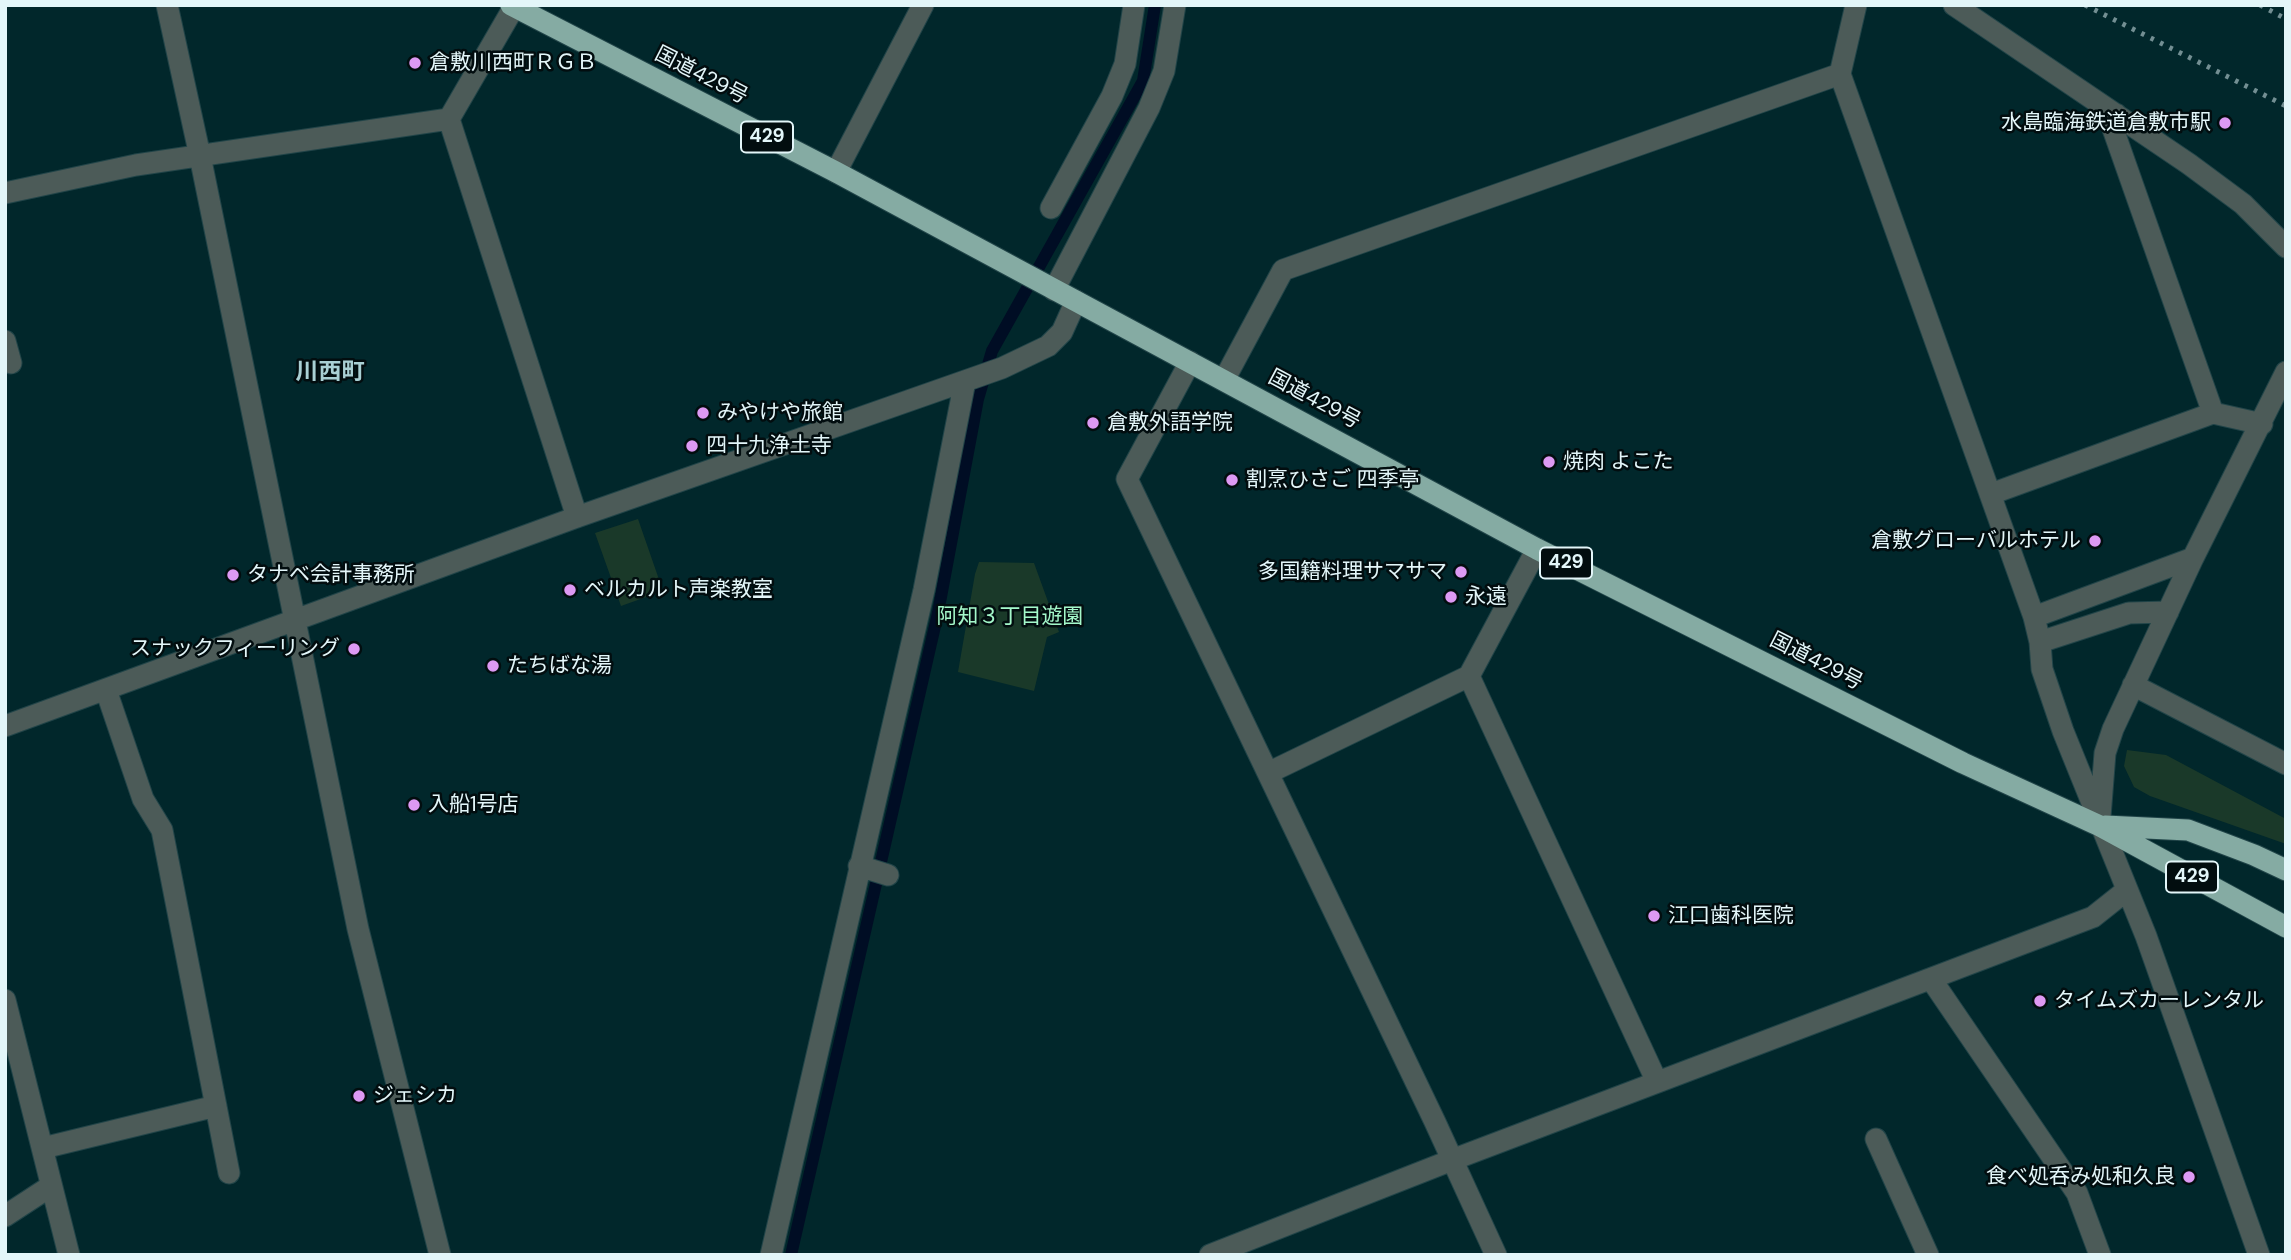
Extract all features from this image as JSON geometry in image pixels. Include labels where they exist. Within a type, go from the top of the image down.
[{"type":"highway","name":"国道429号","points":[[512,6],[836,172],[1537,549],[1962,763],[2100,826],[2286,927]]},
{"type":"highway","name":"国道429号","points":[[2100,826],[2188,830],[2286,870]]},
{"type":"street","points":[[167,5],[358,929],[440,1255]]},
{"type":"street","points":[[836,172],[923,5]]},
{"type":"street","points":[[1051,208],[1112,96],[1125,64],[1134,5]]},
{"type":"street","points":[[1048,287],[1149,108],[1164,71],[1175,5]]},
{"type":"street","points":[[1856,5],[1840,74],[2034,617],[2040,642],[2042,669],[2100,826],[2127,890],[2259,1255]]},
{"type":"street","points":[[1954,5],[2116,114],[2243,204],[2286,247]]},
{"type":"street","points":[[512,6],[449,120],[577,517]]},
{"type":"street","points":[[1224,380],[1283,270],[1840,74]]},
{"type":"street","points":[[2116,114],[2113,129],[2213,413]]},
{"type":"street","points":[[5,193],[136,165],[449,120]]},
{"type":"street","points":[[5,726],[577,517],[1002,368],[1048,346],[1062,332],[1076,302]]},
{"type":"street","points":[[5,341],[11,363]]},
{"type":"street","points":[[1190,362],[1127,479],[1496,1255]]},
{"type":"street","points":[[2100,826],[2105,754],[2113,729],[2193,558],[2286,372]]},
{"type":"street","points":[[771,1255],[809,1096],[873,870],[924,590],[969,380]]},
{"type":"street","points":[[1991,494],[2213,413],[2262,424]]},
{"type":"street","points":[[1268,773],[1469,676],[1537,549]]},
{"type":"street","points":[[2034,617],[2193,558]]},
{"type":"street","points":[[2040,642],[2129,613],[2168,612]]},
{"type":"street","points":[[1469,676],[1657,1082]]},
{"type":"street","points":[[2133,685],[2286,764]]},
{"type":"street","points":[[106,690],[143,799],[162,830],[229,1173]]},
{"type":"street","points":[[1210,1255],[1452,1160],[2093,917],[2127,890]]},
{"type":"street","points":[[1931,979],[2077,1194],[2100,1255]]},
{"type":"street","points":[[5,1000],[69,1255]]},
{"type":"street","points":[[43,1148],[216,1106]]},
{"type":"street","points":[[1876,1139],[1928,1255]]},
{"type":"street","points":[[5,1216],[51,1186]]},
{"type":"green space","points":[[638,519],[663,591],[621,606],[595,533]]},
{"type":"green space","name":"阿知３丁目遊園","points":[[979,562],[1034,563],[1059,632],[1047,637],[1034,691],[958,672]]},
{"type":"green space","points":[[2127,750],[2166,755],[2286,819],[2286,844],[2150,796],[2134,787],[2124,766]]},
{"type":"waterway","points":[[791,1255],[938,613],[978,399],[992,351],[1143,81],[1155,5]]},
{"type":"railway","points":[[2085,5],[2286,106]]},
{"type":"railway","points":[[2260,5],[2286,19]]},
{"type":"place","name":"倉敷川西町ＲＧＢ","points":[[415,63]]},
{"type":"place","name":"水島臨海鉄道倉敷市駅","points":[[2225,123]]},
{"type":"place","name":"みやけや旅館","points":[[703,413]]},
{"type":"place","name":"倉敷外語学院","points":[[1093,423]]},
{"type":"place","name":"四十九浄土寺","points":[[692,446]]},
{"type":"place","name":"焼肉 よこた","points":[[1549,462]]},
{"type":"place","name":"割烹ひさご 四季亭","points":[[1232,480]]},
{"type":"place","name":"倉敷グローバルホテル","points":[[2095,541]]},
{"type":"place","name":"多国籍料理サマサマ","points":[[1461,572]]},
{"type":"place","name":"タナベ会計事務所","points":[[233,575]]},
{"type":"place","name":"ベルカルト声楽教室","points":[[570,590]]},
{"type":"place","name":"永遠","points":[[1451,597]]},
{"type":"place","name":"スナックフィーリング","points":[[354,649]]},
{"type":"place","name":"たちばな湯","points":[[493,666]]},
{"type":"place","name":"入船1号店","points":[[414,805]]},
{"type":"place","name":"江口歯科医院","points":[[1654,916]]},
{"type":"place","name":"タイムズカーレンタル","points":[[2040,1001]]},
{"type":"place","name":"ジェシカ","points":[[359,1096]]},
{"type":"place","name":"食べ処呑み処和久良","points":[[2189,1177]]},
{"type":"district","name":"川西町","points":[[330,373]]}]
